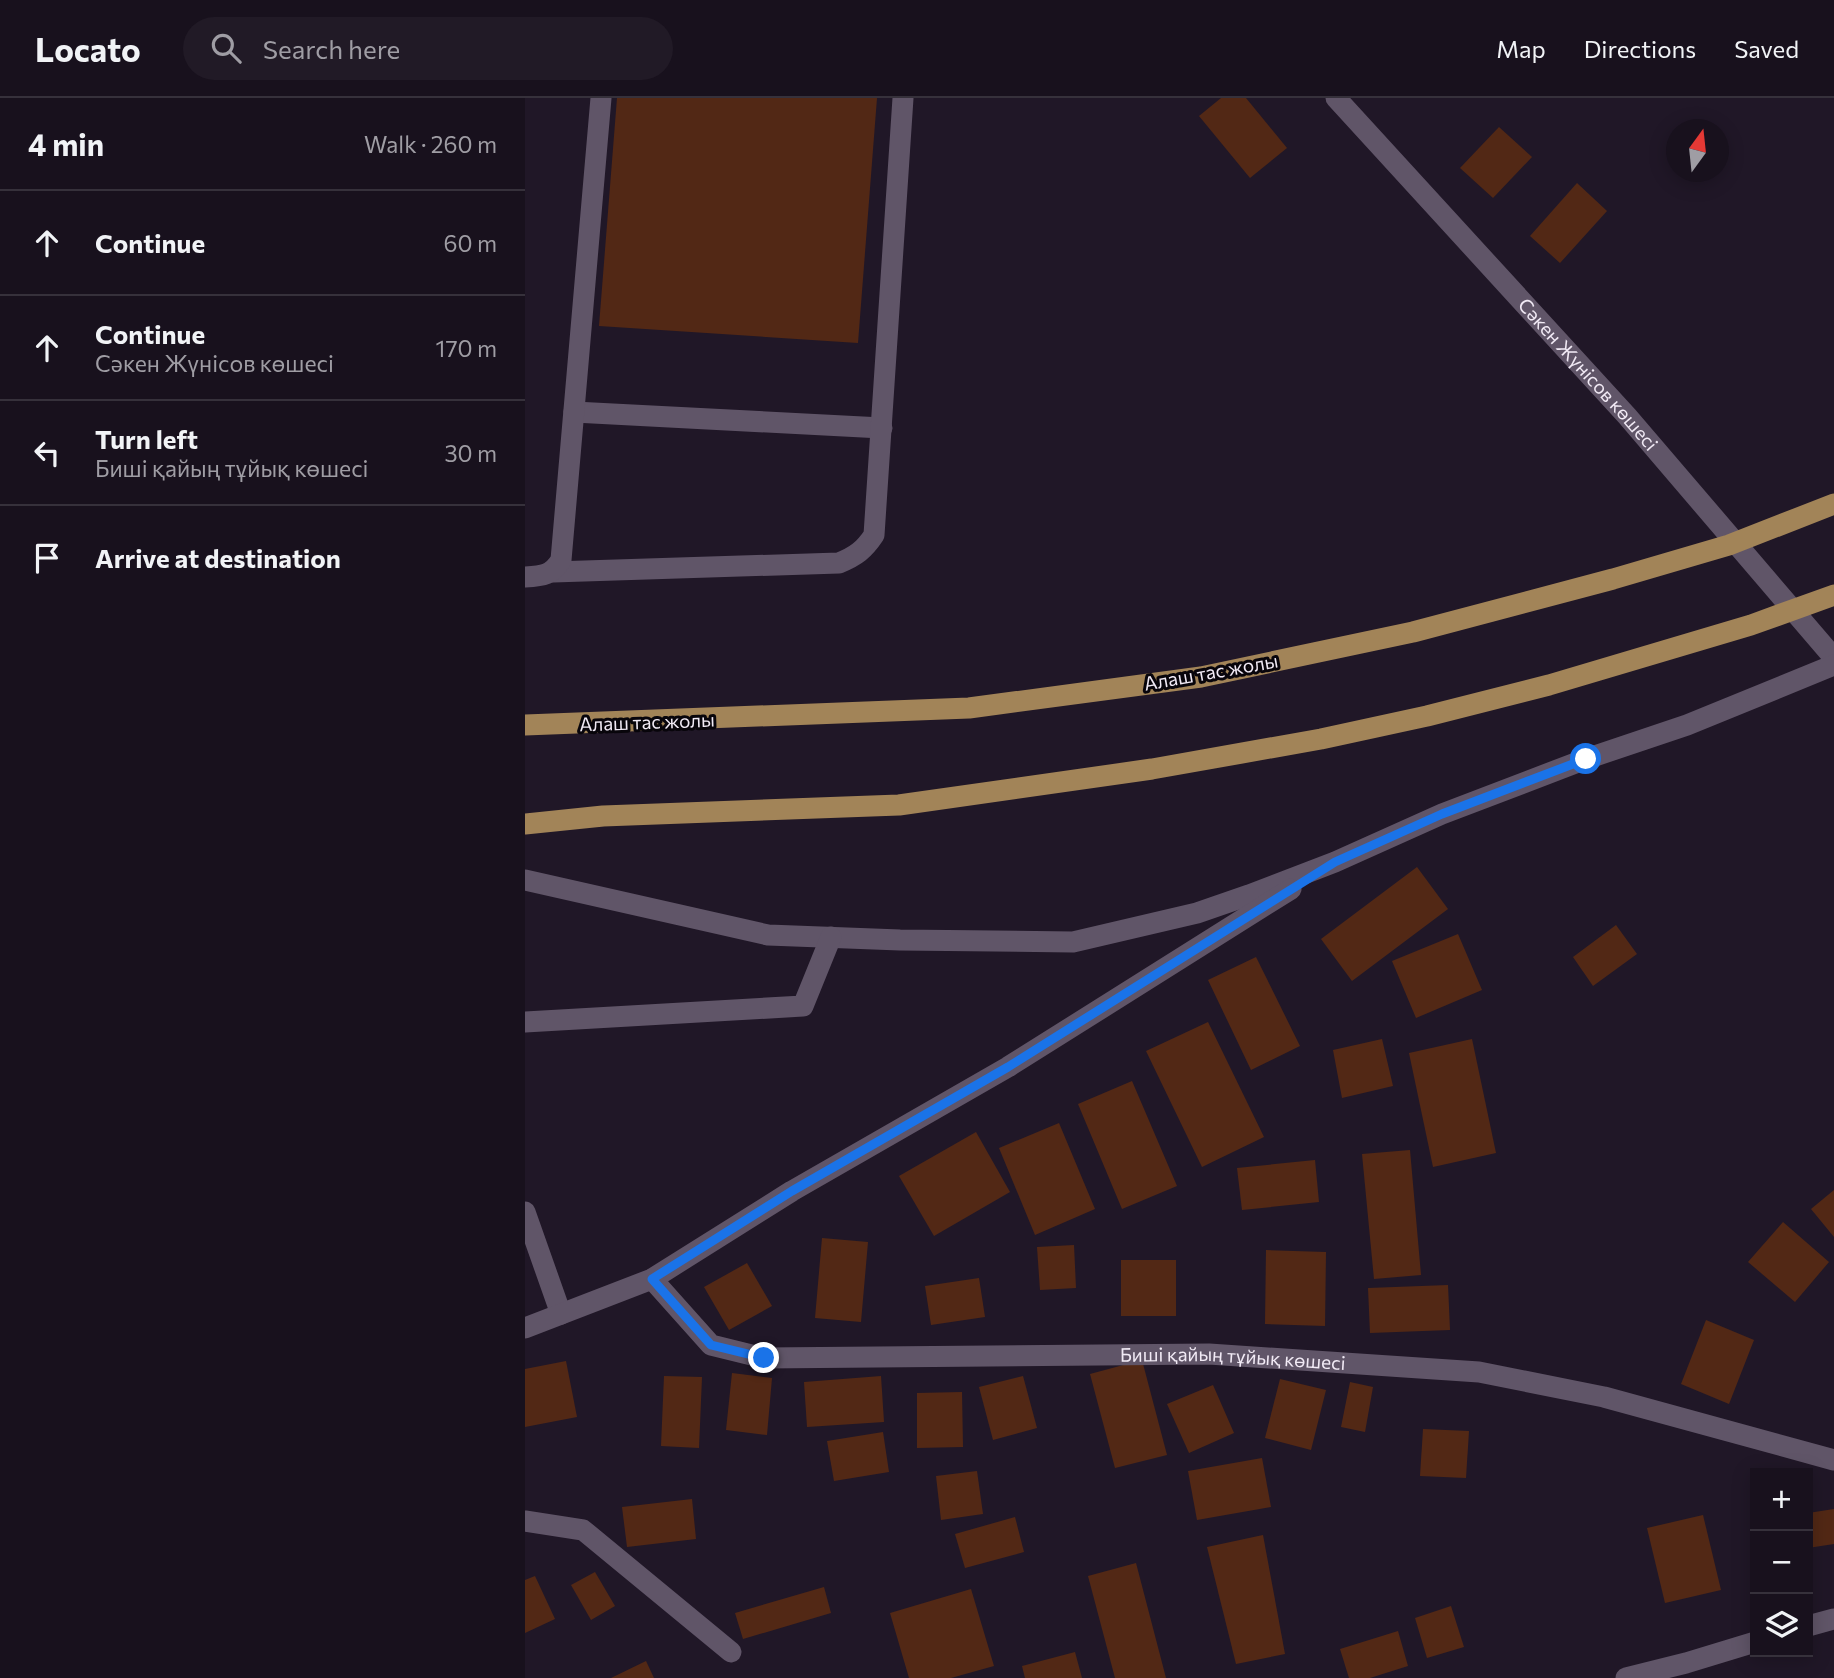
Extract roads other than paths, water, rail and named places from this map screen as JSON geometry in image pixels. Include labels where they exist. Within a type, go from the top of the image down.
[{"type":"main road","name":"Алаш тас жолы","points":[[525,725],[969,708],[1201,677],[1413,632],[1613,579],[1729,544],[1834,504]]},
{"type":"main road","points":[[525,824],[604,816],[899,805],[1152,769],[1321,739],[1549,685],[1751,625],[1834,595]]},
{"type":"street","points":[[553,572],[561,560],[601,98]]},
{"type":"street","points":[[525,577],[553,572],[839,563],[865,549],[874,535],[903,98]]},
{"type":"street","name":"Сәкен Жүнісов көшесі","points":[[1336,98],[1627,416],[1834,659]]},
{"type":"street","points":[[574,412],[882,428]]},
{"type":"street","points":[[525,880],[768,935],[1073,942],[1197,913],[1335,862],[1442,814],[1586,759],[1687,725],[1834,665]]},
{"type":"street","points":[[525,1328],[652,1279],[792,1191],[1008,1067],[1335,862]]},
{"type":"street","points":[[525,1022],[803,1006],[831,937]]},
{"type":"street","points":[[525,1212],[561,1314]]},
{"type":"street","name":"Биші қайың тұйық көшесі","points":[[652,1279],[711,1345],[764,1358],[1209,1354],[1479,1372],[1604,1397],[1834,1460]]},
{"type":"street","points":[[525,1521],[583,1530],[731,1652]]},
{"type":"street","points":[[1813,1625],[1834,1619]]},
{"type":"street","points":[[1626,1678],[1750,1644]]}]
